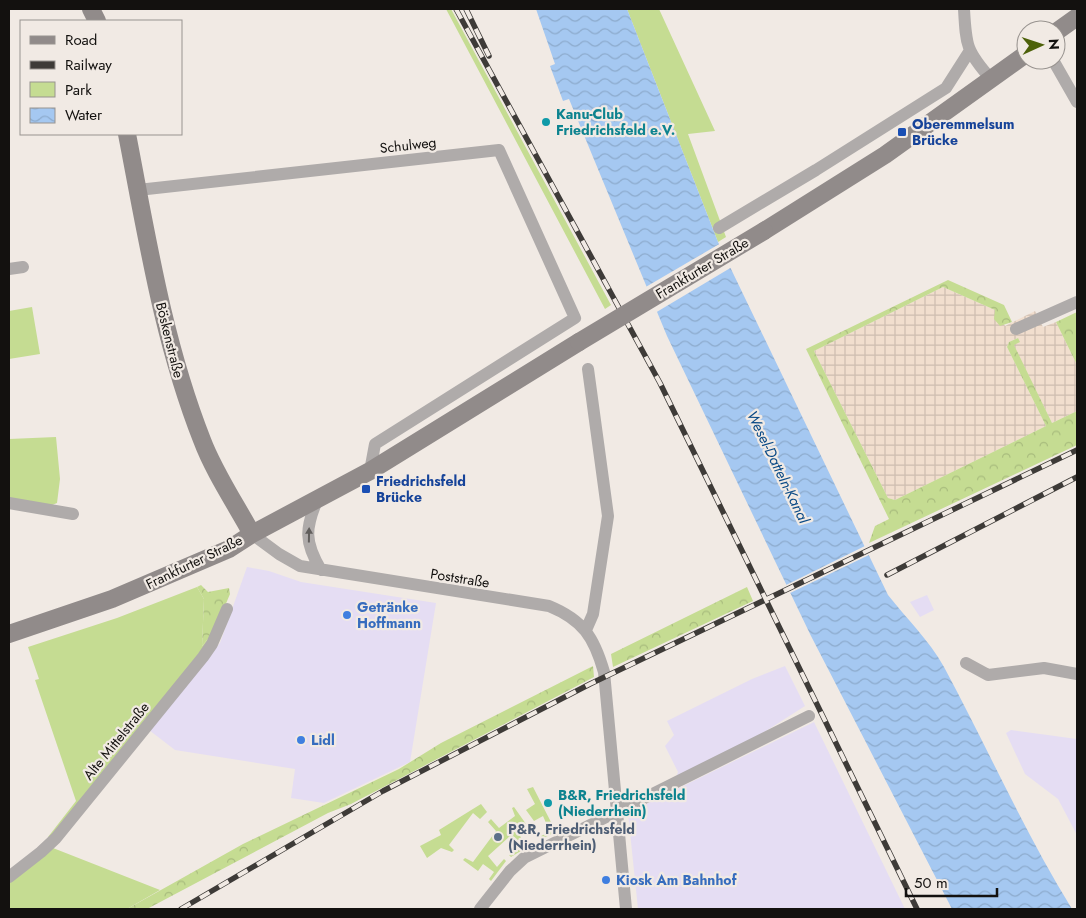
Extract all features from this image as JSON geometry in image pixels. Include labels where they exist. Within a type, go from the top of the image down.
[{"type":"main road","points":[[1066,25],[1077,17]]},
{"type":"main road","name":"Frankfurter Straße","points":[[9,634],[157,582],[229,548],[370,471],[885,155],[1016,61]]},
{"type":"main road","name":"Böskenstraße","points":[[127,135],[165,326],[178,374],[202,442],[252,534]]},
{"type":"street","points":[[964,9],[966,42],[969,52],[991,79]]},
{"type":"street","name":"Frankfurter Straße","points":[[719,228],[816,170],[946,88],[969,52]]},
{"type":"street","points":[[1059,70],[1077,102]]},
{"type":"street","name":"Schulweg","points":[[138,190],[499,150],[575,318],[375,444],[370,471]]},
{"type":"street","points":[[9,269],[23,267]]},
{"type":"street","points":[[1016,329],[1077,302]]},
{"type":"street","points":[[586,630],[593,614],[608,516],[588,369]]},
{"type":"street","points":[[318,498],[310,516],[308,533],[309,547],[321,570]]},
{"type":"street","points":[[9,503],[73,514]]},
{"type":"street","name":"Poststraße","points":[[252,534],[279,554],[300,566],[548,606],[566,613],[586,630],[597,648],[604,672],[626,909]]},
{"type":"street","name":"Alte Mittelstraße","points":[[9,876],[53,840],[109,774],[203,657],[212,644],[227,608]]},
{"type":"street","points":[[966,663],[988,675],[1044,668],[1077,674]]},
{"type":"street","points":[[480,909],[519,862],[809,716]]},
{"type":"shaded area","points":[[943,287],[995,310],[1005,326],[1035,311],[1043,327],[1056,322],[1077,365],[1077,411],[1052,423],[1013,344],[1018,338],[1009,342],[1007,347],[1046,426],[895,500],[888,498],[814,351]]},
{"type":"shaded area","points":[[247,567],[269,571],[301,582],[436,603],[410,762],[324,803],[291,798],[295,769],[175,750],[149,730],[220,643]]},
{"type":"shaded area","points":[[927,595],[934,610],[920,617],[910,602]]},
{"type":"shaded area","points":[[785,666],[805,706],[738,749],[675,780],[678,772],[665,746],[674,735],[667,721],[752,679]]},
{"type":"shaded area","points":[[814,722],[905,909],[638,909],[628,813]]},
{"type":"shaded area","points":[[1011,730],[1077,739],[1077,835],[1058,799],[1025,774],[1006,733]]},
{"type":"green space","points":[[446,9],[451,9],[611,305],[605,309]]},
{"type":"green space","points":[[627,9],[659,9],[715,131],[688,134],[726,237],[718,242]]},
{"type":"green space","points":[[948,280],[1004,305],[1012,322],[1000,326],[994,319],[995,310],[943,287],[814,351],[888,498],[895,500],[1046,426],[1007,347],[1009,342],[1018,338],[1020,342],[1014,345],[1052,423],[1077,411],[1077,445],[869,543],[875,526],[889,519],[806,349]]},
{"type":"green space","points":[[32,307],[40,354],[9,359],[9,311]]},
{"type":"green space","points":[[1077,312],[1077,365],[1056,322]]},
{"type":"green space","points":[[56,437],[60,479],[57,503],[52,505],[9,498],[9,439]]},
{"type":"green space","points":[[201,585],[208,592],[229,588],[230,594],[214,632],[202,646],[204,599],[197,587]]},
{"type":"green space","points":[[197,587],[204,599],[202,646],[214,632],[210,641],[53,836],[48,837],[76,801],[35,680],[39,679],[28,647],[117,618]]},
{"type":"green space","points":[[747,587],[753,601],[613,667],[611,654]]},
{"type":"green space","points":[[593,666],[594,677],[351,804],[328,813],[147,909],[127,909],[243,844],[399,769],[441,743]]},
{"type":"green space","points":[[533,787],[553,826],[560,824],[555,832],[542,839],[541,836],[550,832],[543,816],[534,821],[526,810],[535,804],[527,789]]},
{"type":"green space","points":[[481,804],[487,812],[480,819],[473,813],[449,845],[454,850],[452,852],[441,848],[427,858],[420,846],[441,835],[439,830]]},
{"type":"green space","points":[[514,807],[526,824],[517,829],[524,844],[533,841],[534,843],[511,857],[509,855],[518,847],[509,837],[488,856],[497,867],[504,859],[506,861],[491,881],[489,879],[494,872],[483,864],[478,871],[463,860],[465,858],[473,862],[496,831],[488,822],[491,819],[499,828],[515,816],[512,808]]},
{"type":"green space","points":[[53,848],[160,890],[127,909],[9,909],[9,882]]},
{"type":"water","name":"Wesel-Datteln-Kanal","points":[[536,9],[627,9],[718,242],[888,595],[924,638],[944,667],[1022,819],[1072,909],[952,909],[811,636],[667,336],[569,99],[563,101],[550,66],[555,64]]},
{"type":"pier","points":[[721,243],[732,267],[655,313],[644,288]]},
{"type":"pier","points":[[867,545],[871,554],[788,594],[784,586]]},
{"type":"railway","points":[[456,9],[660,383],[917,909]]},
{"type":"railway","points":[[466,9],[489,56]]},
{"type":"railway","points":[[181,909],[383,791],[590,684],[1077,450]]},
{"type":"railway","points":[[887,575],[1077,477]]},
{"type":"place","name":"Kanu-Club Friedrichsfeld e.V.","points":[[546,122]]},
{"type":"place","name":"Oberemmelsum Brücke","points":[[902,132]]},
{"type":"place","name":"Friedrichsfeld Brücke","points":[[366,489]]},
{"type":"place","name":"Getränke Hoffmann","points":[[347,615]]},
{"type":"place","name":"Lidl","points":[[301,740]]},
{"type":"place","name":"B&R, Friedrichsfeld (Niederrhein)","points":[[548,803]]},
{"type":"place","name":"P&R, Friedrichsfeld (Niederrhein)","points":[[498,837]]},
{"type":"place","name":"Kiosk Am Bahnhof","points":[[606,880]]}]
